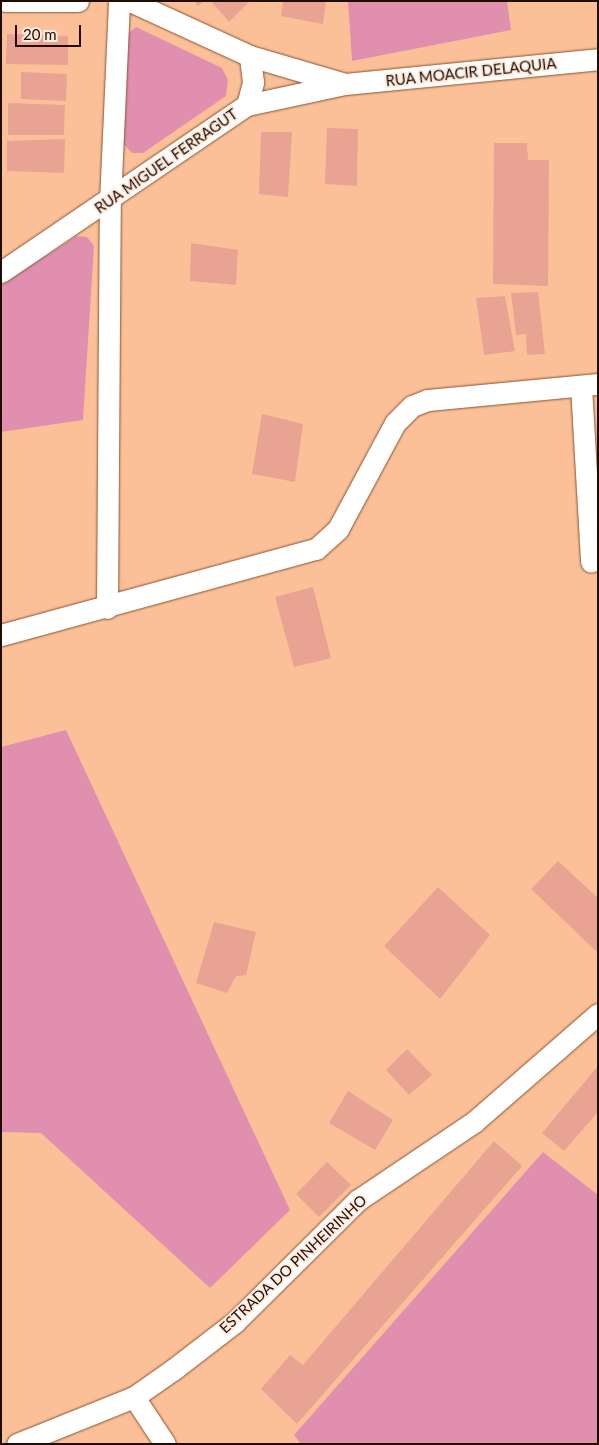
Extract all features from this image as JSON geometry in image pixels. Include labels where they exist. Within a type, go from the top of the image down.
[{"type":"street","points":[[5,1],[78,1]]},
{"type":"street","points":[[107,608],[110,201],[119,1]]},
{"type":"street","points":[[130,1],[250,56],[345,84]]},
{"type":"street","points":[[248,105],[253,82],[250,56]]},
{"type":"street","name":"RUA MOACIR DELAQUIA","points":[[345,84],[598,59]]},
{"type":"street","name":"RUA MIGUEL FERRAGUT","points":[[1,272],[110,201],[248,105],[345,84]]},
{"type":"street","points":[[1,635],[107,608],[316,549],[338,529],[395,423],[412,406],[428,400],[589,385],[591,562]]},
{"type":"street","name":"ESTRADA DO PINHEIRINHO","points":[[16,1444],[134,1396],[235,1322],[358,1200],[474,1122],[598,1014]]},
{"type":"street","points":[[134,1396],[164,1444]]},
{"type":"shaded area","points":[[348,1],[507,1],[511,30],[352,61]]},
{"type":"shaded area","points":[[136,27],[222,68],[228,80],[226,96],[143,153],[132,153],[121,141],[126,35]]},
{"type":"shaded area","points":[[77,236],[87,237],[94,246],[83,420],[1,432],[1,285]]},
{"type":"shaded area","points":[[66,730],[290,1210],[210,1288],[41,1133],[1,1132],[1,747]]},
{"type":"shaded area","points":[[543,1152],[598,1195],[598,1444],[301,1444],[294,1435]]},
{"type":"building","points":[[194,1],[204,1],[198,6]]},
{"type":"building","points":[[211,1],[250,1],[229,22]]},
{"type":"building","points":[[283,1],[326,1],[323,24],[281,16]]},
{"type":"building","points":[[7,34],[68,36],[68,65],[6,64]]},
{"type":"building","points":[[21,72],[67,74],[66,101],[21,99]]},
{"type":"building","points":[[8,103],[65,105],[64,135],[8,135]]},
{"type":"building","points":[[327,128],[358,129],[357,186],[325,184]]},
{"type":"building","points":[[261,132],[292,132],[288,197],[259,194]]},
{"type":"building","points":[[65,139],[64,173],[7,171],[7,141]]},
{"type":"building","points":[[494,143],[527,143],[528,160],[549,160],[548,286],[493,284]]},
{"type":"building","points":[[191,243],[238,250],[236,285],[190,281]]},
{"type":"building","points":[[538,292],[545,354],[527,355],[526,334],[516,335],[511,293]]},
{"type":"building","points":[[505,296],[515,351],[484,355],[476,298]]},
{"type":"building","points":[[262,414],[303,424],[295,482],[252,474]]},
{"type":"building","points":[[313,587],[331,658],[294,667],[275,597]]},
{"type":"building","points":[[558,861],[598,898],[598,953],[531,889]]},
{"type":"building","points":[[438,887],[490,935],[440,999],[384,946]]},
{"type":"building","points":[[214,922],[256,932],[246,975],[236,976],[227,993],[196,983]]},
{"type":"building","points":[[407,1049],[432,1075],[409,1095],[386,1070]]},
{"type":"building","points":[[598,1066],[598,1112],[564,1151],[542,1133]]},
{"type":"building","points":[[348,1091],[393,1120],[375,1150],[329,1123]]},
{"type":"building","points":[[494,1141],[522,1166],[297,1424],[261,1389],[290,1355],[303,1365]]},
{"type":"building","points":[[327,1162],[351,1185],[319,1217],[296,1194]]}]
